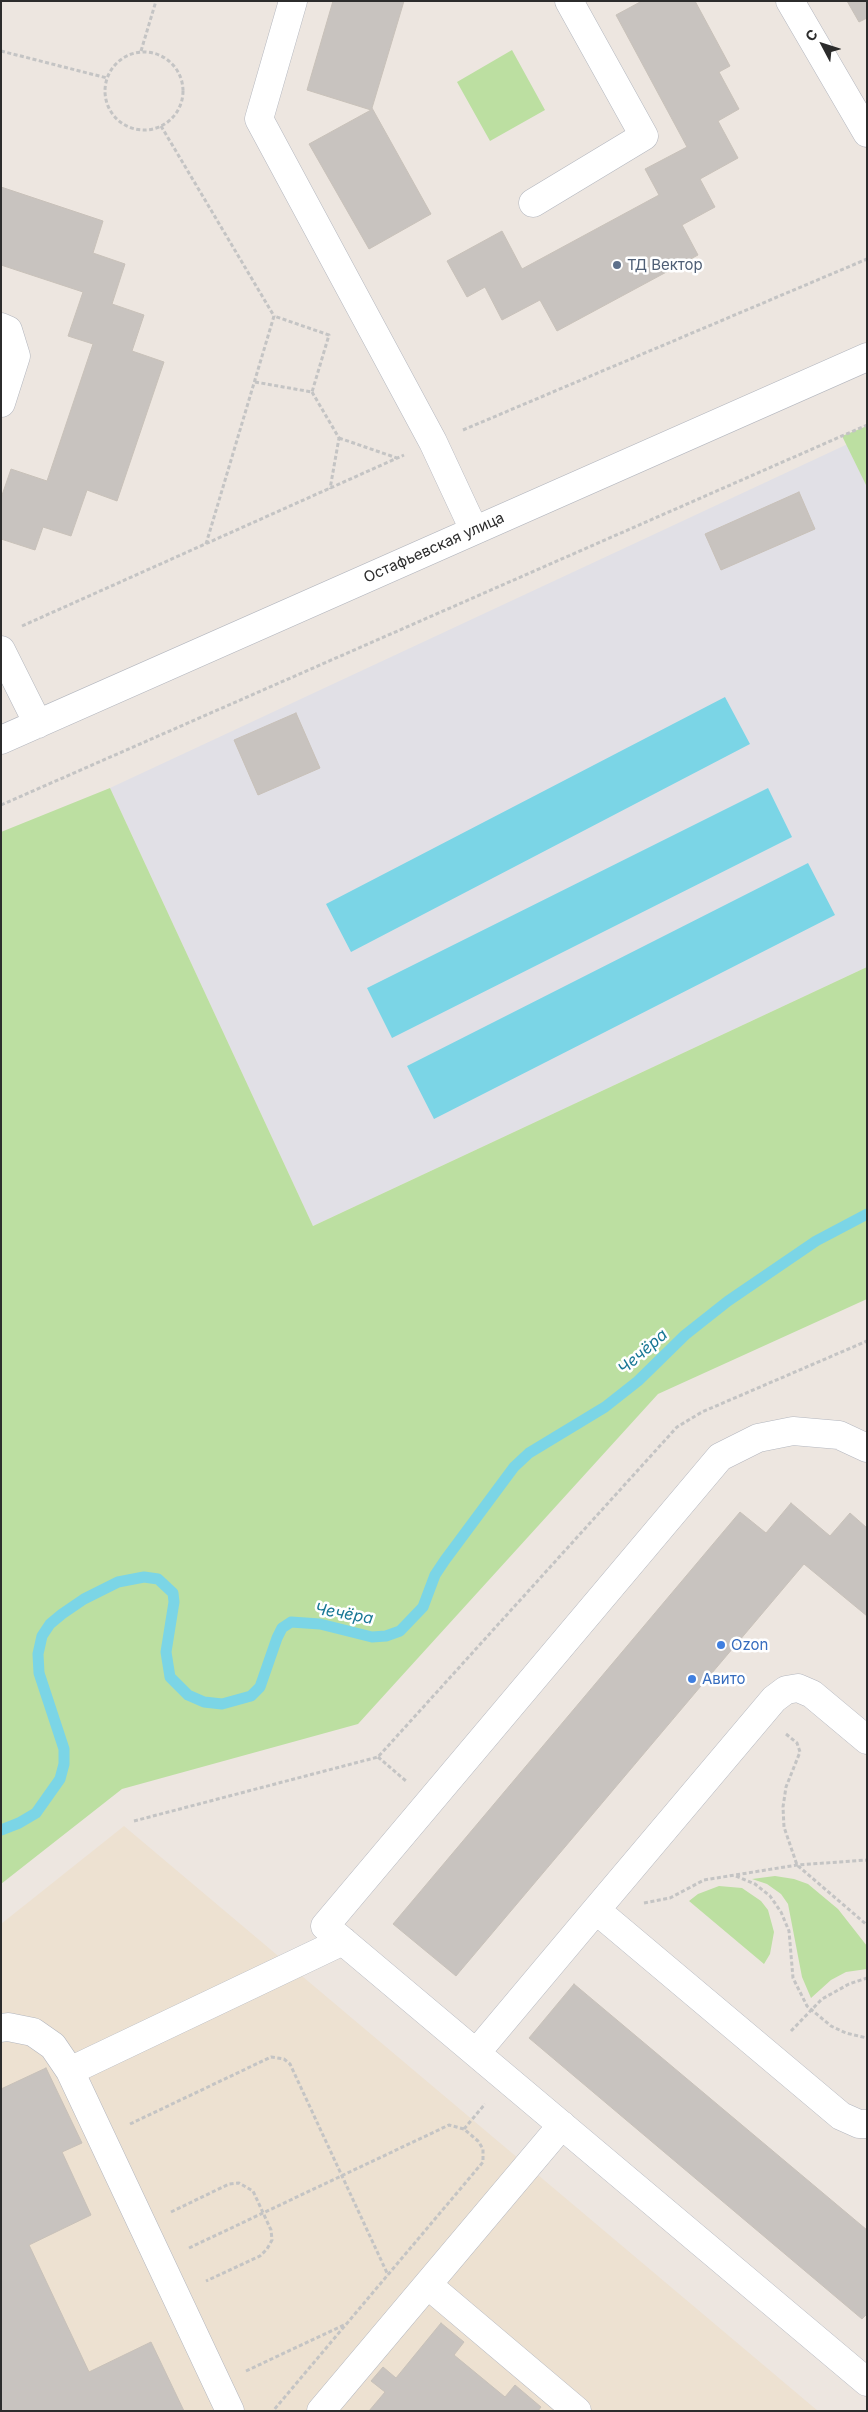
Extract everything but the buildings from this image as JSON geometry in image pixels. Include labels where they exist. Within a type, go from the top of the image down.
[{"type":"street","points":[[293,1],[259,119],[433,442],[474,530]]},
{"type":"street","points":[[533,203],[644,136],[569,1]]},
{"type":"street","points":[[790,1],[867,133]]},
{"type":"street","points":[[1,327],[8,330],[16,356],[1,403]]},
{"type":"street","name":"Остафьевская улица","points":[[1,740],[867,357]]},
{"type":"street","points":[[1,650],[38,724]]},
{"type":"street","points":[[867,1448],[839,1435],[794,1431],[758,1438],[720,1457],[325,1926],[867,2382]]},
{"type":"street","points":[[476,2053],[774,1699],[786,1690],[798,1688],[812,1694],[867,1740]]},
{"type":"street","points":[[596,1910],[841,2116],[859,2124],[867,2124]]},
{"type":"street","points":[[70,2071],[343,1941]]},
{"type":"street","points":[[1,2028],[8,2027],[33,2032],[53,2046],[70,2071],[230,2411]]},
{"type":"street","points":[[321,2411],[562,2125]]},
{"type":"street","points":[[428,2285],[577,2411]]},
{"type":"path","points":[[141,51],[156,1]]},
{"type":"path","points":[[1,51],[107,78]]},
{"type":"path","points":[[141,51],[157,53],[170,61],[179,73],[183,88],[181,103],[173,116],[161,126],[146,130],[131,128],[118,120],[108,108],[105,93],[107,78],[115,65],[126,55],[141,51]]},
{"type":"path","points":[[161,126],[274,316],[329,336],[312,392],[339,438],[330,489]]},
{"type":"path","points":[[206,544],[274,316]]},
{"type":"path","points":[[255,382],[312,392]]},
{"type":"path","points":[[1,805],[867,425]]},
{"type":"path","points":[[339,438],[397,458]]},
{"type":"path","points":[[134,1820],[378,1757],[677,1427],[702,1412],[867,1341]]},
{"type":"path","points":[[762,1714],[800,1747],[800,1752],[786,1787],[783,1807],[784,1827],[797,1865],[867,1925]]},
{"type":"path","points":[[596,1910],[664,1900],[704,1880],[797,1865],[867,1860]]},
{"type":"path","points":[[732,1875],[755,1884],[770,1896],[782,1912],[789,1931],[793,1978],[799,1992],[811,2009],[831,2026],[846,2033],[867,2038]]},
{"type":"path","points":[[769,2056],[822,1999],[849,1984],[867,1978]]},
{"type":"path","points":[[101,2137],[271,2057],[278,2057],[290,2064],[388,2274]]},
{"type":"path","points":[[160,2261],[449,2126],[456,2126],[464,2130],[478,2141],[483,2149],[483,2162],[273,2411]]},
{"type":"path","points":[[143,2226],[229,2184],[239,2183],[253,2191],[271,2230],[272,2240],[267,2249],[260,2256],[176,2295]]},
{"type":"path","points":[[218,2384],[347,2324]]},
{"type":"shaded area","points":[[852,442],[867,475],[867,967],[313,1226],[110,788]]},
{"type":"shaded area","points":[[124,1826],[818,2411],[1,2411],[1,1924]]},
{"type":"green space","points":[[512,50],[545,110],[490,141],[457,82]]},
{"type":"green space","points":[[867,426],[867,487],[842,436]]},
{"type":"green space","points":[[110,788],[313,1226],[867,967],[867,1299],[658,1394],[358,1724],[122,1789],[1,1884],[1,832]]},
{"type":"green space","points":[[775,1876],[794,1879],[808,1884],[838,1909],[867,1946],[867,1969],[846,1972],[831,1980],[811,1998],[802,1977],[788,1904],[781,1894],[767,1884],[752,1879]]},
{"type":"green space","points":[[719,1886],[742,1888],[761,1901],[768,1910],[774,1932],[770,1954],[764,1964],[689,1901],[698,1894]]},
{"type":"water","points":[[725,697],[750,744],[351,952],[326,904]]},
{"type":"water","points":[[768,788],[792,837],[392,1038],[367,988]]},
{"type":"water","points":[[808,863],[835,915],[434,1119],[407,1066]]},
{"type":"waterway","name":"Чечёра","points":[[1,1830],[19,1823],[36,1813],[60,1779],[64,1764],[64,1749],[39,1673],[38,1654],[42,1636],[50,1624],[62,1614],[84,1599],[118,1582],[144,1577],[158,1579],[173,1593],[174,1602],[166,1652],[170,1677],[188,1695],[204,1702],[222,1704],[251,1696],[260,1687],[277,1638],[282,1628],[291,1622],[320,1624],[372,1637],[386,1636],[400,1631],[423,1607],[435,1575],[445,1560],[514,1467],[529,1453],[605,1407],[638,1381],[685,1335],[728,1301],[816,1241],[867,1214]]},
{"type":"place","name":"ТД Вектор","points":[[617,265]]},
{"type":"place","name":"Ozon","points":[[721,1645]]},
{"type":"place","name":"Авито","points":[[692,1679]]}]
